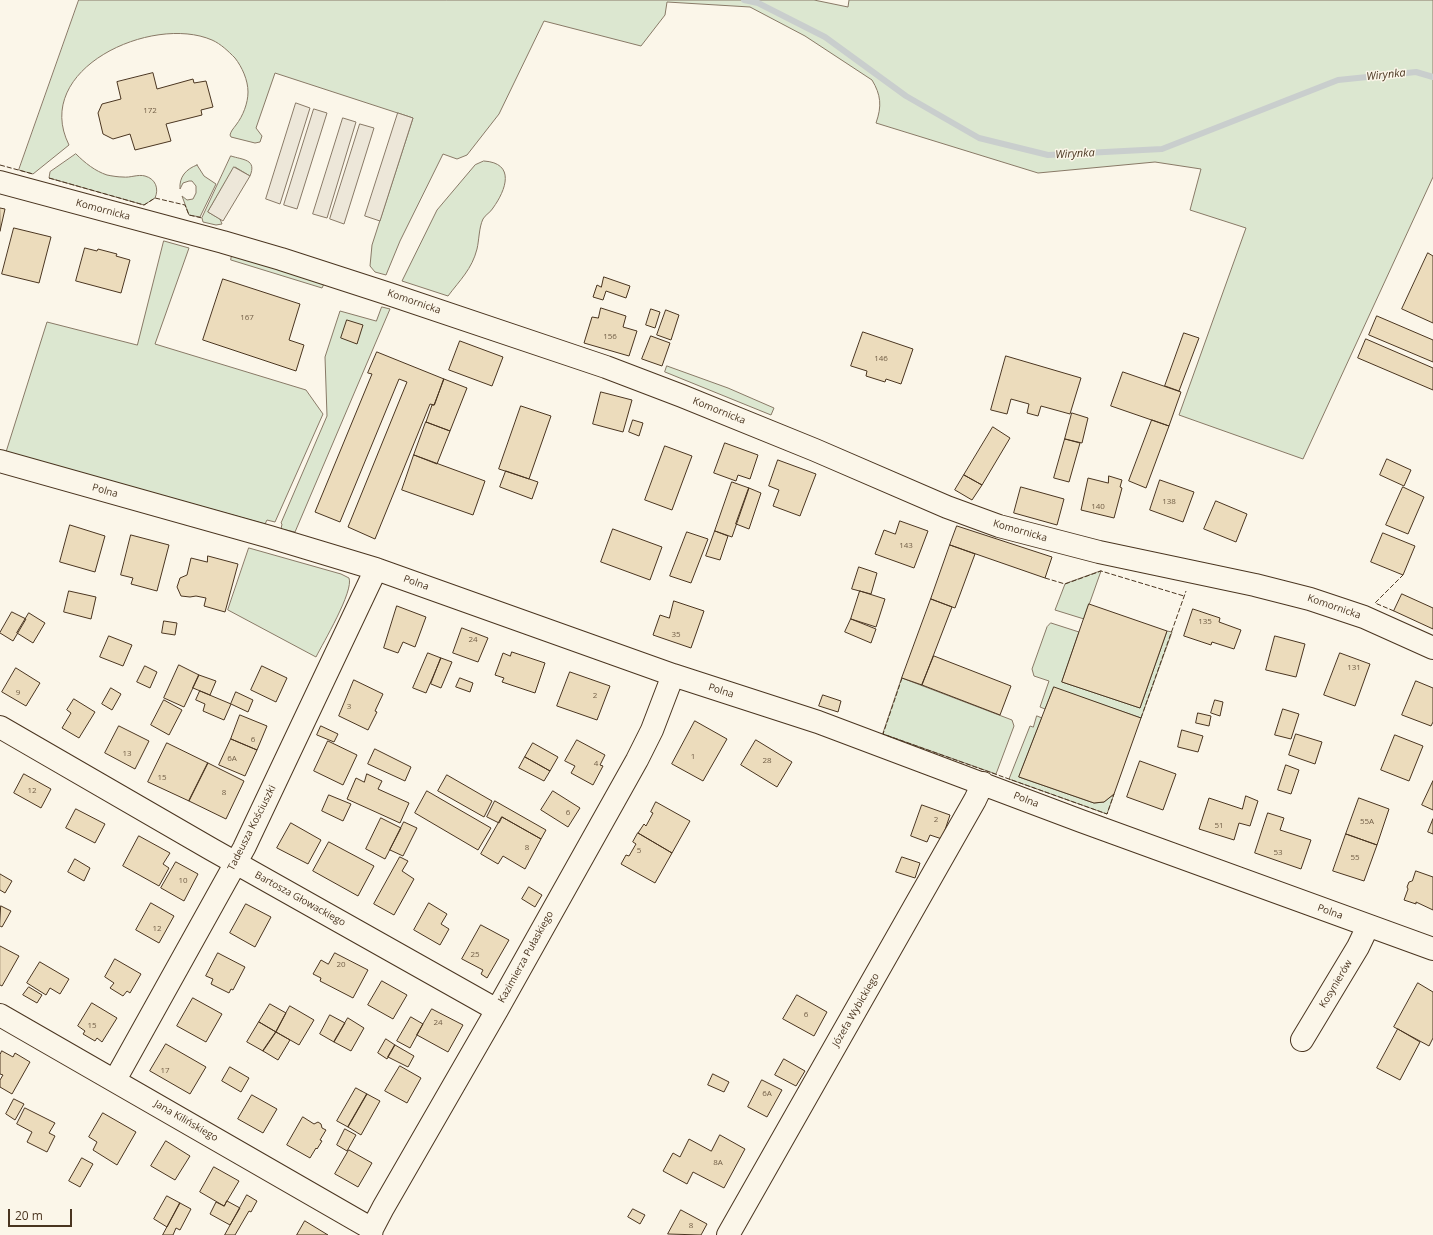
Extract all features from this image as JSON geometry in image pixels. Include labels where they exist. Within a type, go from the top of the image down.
[{"type":"street","name":"Komornicka","points":[[0,182],[281,259],[606,367],[808,447],[947,507],[999,526],[1092,551],[1310,598],[1364,617],[1433,648]]},
{"type":"street","name":"Polna","points":[[0,461],[278,539],[376,569],[673,675],[818,722],[1433,949]]},
{"type":"street","name":"Tadeusza Kościuszki","points":[[115,1080],[252,832],[376,569]]},
{"type":"street","name":"Kazimierza Pułaskiego","points":[[371,1232],[637,760],[652,730],[673,675]]},
{"type":"street","name":"Bartosza Głowackiego","points":[[0,727],[236,863],[497,1010]]},
{"type":"street","name":"Józefa Wybickiego","points":[[728,1235],[975,800],[983,783]]},
{"type":"street","name":"Kosynierów","points":[[1302,1040],[1358,947],[1368,926]]},
{"type":"street","name":"Jana Kilińskiego","points":[[0,1015],[115,1080],[371,1232]]},
{"type":"green space","points":[[79,0],[814,0],[848,7],[849,0],[1433,0],[1433,177],[1303,459],[1179,415],[1246,228],[1190,210],[1201,169],[1155,162],[1038,173],[876,123],[880,101],[872,80],[805,36],[750,7],[667,2],[665,15],[641,46],[544,21],[499,114],[467,155],[457,159],[443,154],[400,241],[386,275],[375,272],[370,266],[372,245],[413,118],[275,73],[256,128],[262,136],[260,142],[255,143],[231,137],[231,132],[241,118],[245,109],[248,96],[247,83],[240,65],[235,58],[227,50],[212,40],[187,34],[159,35],[130,42],[104,54],[82,72],[67,93],[62,118],[69,145],[33,174],[19,170]]},
{"type":"green space","points":[[76,154],[90,166],[107,175],[117,177],[149,177],[156,185],[157,191],[155,198],[144,205],[49,178],[50,172]]},
{"type":"green space","points":[[231,156],[250,163],[252,170],[250,176],[235,167],[208,212],[220,219],[222,224],[216,225],[203,222],[202,218]]},
{"type":"green space","points":[[484,161],[494,163],[501,167],[505,178],[504,186],[498,201],[483,219],[475,256],[465,274],[448,296],[402,281],[437,210],[475,165]]},
{"type":"green space","points":[[197,165],[204,176],[216,184],[200,217],[189,215],[182,196],[187,200],[193,199],[196,193],[196,186],[192,181],[189,181],[183,183],[180,189],[184,174]]},
{"type":"green space","points":[[164,241],[189,248],[155,344],[306,390],[323,414],[275,522],[267,520],[265,524],[6,452],[47,322],[137,345]]},
{"type":"green space","points":[[232,255],[324,284],[322,288],[231,260]]},
{"type":"green space","points":[[382,307],[390,309],[295,532],[281,529],[281,523],[327,416],[325,357],[340,311],[376,321]]},
{"type":"green space","points":[[667,366],[728,388],[774,408],[771,415],[665,372]]},
{"type":"green space","points":[[249,548],[341,574],[349,578],[347,594],[343,605],[316,657],[228,610]]},
{"type":"green space","points":[[1101,571],[1084,619],[1055,610],[1065,584]]},
{"type":"green space","points":[[1051,623],[1079,632],[1062,682],[1140,708],[1167,631],[1172,632],[1141,718],[1054,688],[1045,709],[1040,707],[1049,681],[1034,676],[1032,669],[1047,627]]},
{"type":"green space","points":[[902,678],[1012,720],[1014,726],[996,774],[883,734]]},
{"type":"green space","points":[[1037,716],[1042,718],[1019,777],[1094,803],[1104,802],[1114,794],[1107,814],[1009,779],[1030,726],[1033,727]]},
{"type":"shaded area","points":[[296,103],[310,108],[280,204],[266,199]]},
{"type":"shaded area","points":[[314,109],[327,113],[297,209],[284,205]]},
{"type":"shaded area","points":[[398,113],[413,118],[380,221],[365,216]]},
{"type":"shaded area","points":[[343,118],[356,122],[327,218],[313,214]]},
{"type":"shaded area","points":[[360,124],[374,128],[344,224],[330,219]]},
{"type":"shaded area","points":[[234,167],[250,176],[223,221],[208,212]]},
{"type":"building","points":[[153,73],[157,89],[193,79],[194,83],[206,81],[213,107],[201,110],[202,115],[166,124],[171,141],[135,150],[130,134],[113,139],[103,134],[98,113],[102,104],[121,99],[117,82]]},
{"type":"building","points":[[0,208],[5,209],[0,231]]},
{"type":"building","points":[[14,228],[51,237],[39,283],[2,274]]},
{"type":"building","points":[[85,248],[97,251],[98,249],[117,254],[116,256],[130,260],[121,293],[76,281]]},
{"type":"building","points":[[1428,253],[1433,256],[1433,323],[1402,309]]},
{"type":"building","points":[[604,277],[630,286],[626,298],[606,291],[603,300],[593,297],[597,285],[601,287]]},
{"type":"building","points":[[223,279],[300,304],[289,340],[304,345],[296,371],[203,340]]},
{"type":"building","points":[[601,308],[626,316],[623,327],[637,331],[629,356],[584,343],[592,317],[598,318]]},
{"type":"building","points":[[651,309],[660,312],[655,328],[646,325]]},
{"type":"building","points":[[666,310],[679,315],[671,340],[657,335]]},
{"type":"building","points":[[1377,316],[1433,340],[1433,362],[1369,335]]},
{"type":"building","points":[[347,320],[363,325],[357,344],[341,338]]},
{"type":"building","points":[[863,332],[913,349],[901,384],[886,379],[885,382],[866,376],[867,371],[851,366]]},
{"type":"building","points":[[1184,333],[1199,338],[1179,391],[1165,386]]},
{"type":"building","points":[[651,336],[670,343],[662,366],[642,359]]},
{"type":"building","points":[[1366,339],[1433,368],[1433,390],[1358,358]]},
{"type":"building","points":[[460,341],[503,357],[492,386],[449,370]]},
{"type":"building","points":[[377,352],[444,379],[434,405],[430,404],[375,539],[348,527],[407,382],[399,379],[340,522],[315,512],[372,374],[368,373]]},
{"type":"building","points":[[1006,356],[1081,378],[1070,414],[1041,406],[1038,416],[1027,413],[1029,404],[1011,399],[1007,414],[991,410]]},
{"type":"building","points":[[1123,372],[1181,392],[1169,426],[1111,406]]},
{"type":"building","points":[[444,379],[467,388],[450,431],[426,422]]},
{"type":"building","points":[[601,392],[632,400],[623,432],[593,424]]},
{"type":"building","points":[[521,406],[551,416],[529,479],[499,469]]},
{"type":"building","points":[[1072,413],[1088,418],[1082,443],[1065,439]]},
{"type":"building","points":[[633,420],[643,423],[639,436],[629,432]]},
{"type":"building","points":[[1152,420],[1169,426],[1146,488],[1129,481]]},
{"type":"building","points":[[426,422],[450,431],[437,464],[414,455]]},
{"type":"building","points":[[993,427],[1010,438],[982,485],[964,475]]},
{"type":"building","points":[[1065,439],[1080,443],[1069,482],[1054,478]]},
{"type":"building","points":[[725,443],[758,455],[750,479],[738,475],[736,481],[714,473]]},
{"type":"building","points":[[665,446],[692,456],[672,510],[645,500]]},
{"type":"building","points":[[414,455],[485,481],[473,515],[402,490]]},
{"type":"building","points":[[1387,459],[1411,470],[1404,486],[1380,475]]},
{"type":"building","points":[[778,460],[816,474],[800,516],[773,506],[779,490],[769,486]]},
{"type":"building","points":[[506,471],[538,482],[532,499],[500,487]]},
{"type":"building","points":[[964,475],[982,485],[972,500],[955,490]]},
{"type":"building","points":[[1109,476],[1122,480],[1120,487],[1122,488],[1114,518],[1081,510],[1088,478],[1108,483]]},
{"type":"building","points":[[1160,480],[1194,492],[1183,522],[1150,510]]},
{"type":"building","points":[[732,482],[749,488],[732,537],[715,531]]},
{"type":"building","points":[[1021,487],[1064,499],[1057,525],[1014,513]]},
{"type":"building","points":[[1403,487],[1424,497],[1408,534],[1386,525]]},
{"type":"building","points":[[749,488],[761,493],[749,529],[736,524]]},
{"type":"building","points":[[1216,501],[1247,514],[1236,542],[1204,529]]},
{"type":"building","points":[[900,521],[928,531],[914,568],[875,554],[884,530],[895,534]]},
{"type":"building","points":[[70,525],[105,536],[95,572],[60,562]]},
{"type":"building","points":[[957,526],[1052,557],[1045,578],[950,545]]},
{"type":"building","points":[[613,529],[662,547],[650,580],[601,562]]},
{"type":"building","points":[[715,531],[728,536],[720,560],[706,556]]},
{"type":"building","points":[[687,532],[708,539],[691,583],[670,576]]},
{"type":"building","points":[[1383,533],[1415,546],[1403,575],[1371,562]]},
{"type":"building","points":[[131,535],[169,545],[157,591],[131,584],[133,578],[121,575]]},
{"type":"building","points":[[950,545],[975,554],[955,608],[931,599]]},
{"type":"building","points":[[208,556],[238,564],[225,612],[204,606],[206,598],[181,596],[177,587],[180,578],[187,575],[191,558],[207,562]]},
{"type":"building","points":[[859,567],[877,573],[871,594],[852,589]]},
{"type":"building","points":[[69,591],[96,597],[91,619],[64,612]]},
{"type":"building","points":[[860,591],[885,599],[876,627],[851,619]]},
{"type":"building","points":[[1402,594],[1433,608],[1433,629],[1394,611]]},
{"type":"building","points":[[931,599],[952,607],[922,685],[902,678]]},
{"type":"building","points":[[674,601],[704,611],[691,648],[653,635],[660,615],[669,618]]},
{"type":"building","points":[[1089,604],[1167,631],[1140,708],[1062,682]]},
{"type":"building","points":[[397,606],[426,617],[415,647],[403,642],[398,653],[384,648]]},
{"type":"building","points":[[1193,609],[1220,618],[1219,622],[1241,630],[1234,649],[1212,642],[1211,645],[1184,636]]},
{"type":"building","points":[[12,612],[26,619],[13,641],[0,633]]},
{"type":"building","points":[[29,613],[45,623],[33,643],[17,633]]},
{"type":"building","points":[[851,619],[876,629],[871,643],[845,632]]},
{"type":"building","points":[[164,621],[177,623],[175,635],[162,633]]},
{"type":"building","points":[[462,628],[488,638],[478,662],[453,653]]},
{"type":"building","points":[[109,636],[132,645],[123,666],[100,657]]},
{"type":"building","points":[[1275,636],[1305,644],[1296,677],[1266,670]]},
{"type":"building","points":[[512,652],[545,663],[535,693],[502,682],[504,678],[495,675],[503,653],[510,656]]},
{"type":"building","points":[[428,653],[441,658],[426,693],[413,688]]},
{"type":"building","points":[[1340,653],[1370,664],[1355,706],[1324,695]]},
{"type":"building","points":[[934,656],[1011,686],[1000,715],[922,685]]},
{"type":"building","points":[[441,658],[452,662],[441,688],[431,684]]},
{"type":"building","points":[[179,665],[199,675],[184,707],[164,698]]},
{"type":"building","points":[[145,666],[157,672],[150,688],[137,682]]},
{"type":"building","points":[[262,666],[287,678],[276,702],[251,690]]},
{"type":"building","points":[[16,668],[40,683],[26,706],[2,692]]},
{"type":"building","points":[[570,672],[610,686],[597,720],[557,706]]},
{"type":"building","points":[[199,675],[216,681],[210,695],[193,688]]},
{"type":"building","points":[[460,678],[473,683],[470,692],[456,687]]},
{"type":"building","points":[[354,680],[383,694],[375,711],[377,712],[368,730],[339,716]]},
{"type":"building","points":[[1416,681],[1433,688],[1433,722],[1431,726],[1402,715]]},
{"type":"building","points":[[1054,687],[1141,718],[1114,794],[1104,802],[1094,803],[1019,777]]},
{"type":"building","points":[[111,688],[121,694],[112,710],[102,704]]},
{"type":"building","points":[[200,691],[231,704],[224,720],[203,711],[205,704],[196,700]]},
{"type":"building","points":[[236,692],[253,700],[248,712],[231,704]]},
{"type":"building","points":[[823,695],[841,701],[838,712],[819,706]]},
{"type":"building","points":[[74,699],[95,712],[79,738],[62,728],[71,713],[67,710]]},
{"type":"building","points":[[164,700],[182,710],[169,735],[151,725]]},
{"type":"building","points":[[1215,700],[1223,702],[1220,716],[1211,713]]},
{"type":"building","points":[[1283,709],[1299,714],[1291,739],[1275,735]]},
{"type":"building","points":[[1198,713],[1211,716],[1209,726],[1196,723]]},
{"type":"building","points":[[240,715],[267,726],[257,750],[231,739]]},
{"type":"building","points":[[695,721],[727,739],[703,781],[672,764]]},
{"type":"building","points":[[119,726],[149,741],[135,769],[105,753]]},
{"type":"building","points":[[321,726],[338,734],[334,742],[317,735]]},
{"type":"building","points":[[1182,730],[1203,736],[1198,752],[1178,747]]},
{"type":"building","points":[[1296,734],[1322,742],[1315,764],[1289,755]]},
{"type":"building","points":[[1395,735],[1423,746],[1409,781],[1381,770]]},
{"type":"building","points":[[231,739],[257,750],[245,776],[219,765]]},
{"type":"building","points":[[577,740],[605,755],[600,765],[603,766],[593,785],[571,773],[575,766],[565,761]]},
{"type":"building","points":[[756,740],[792,762],[777,787],[741,765]]},
{"type":"building","points":[[328,741],[357,755],[343,785],[314,771]]},
{"type":"building","points":[[167,743],[208,763],[189,801],[148,782]]},
{"type":"building","points":[[533,743],[558,757],[550,771],[525,757]]},
{"type":"building","points":[[375,749],[411,767],[405,781],[368,764]]},
{"type":"building","points":[[525,757],[550,771],[544,781],[519,768]]},
{"type":"building","points":[[1140,761],[1176,774],[1163,810],[1127,797]]},
{"type":"building","points":[[208,763],[244,781],[226,819],[189,801]]},
{"type":"building","points":[[1286,765],[1299,770],[1291,794],[1278,790]]},
{"type":"building","points":[[24,774],[51,789],[41,808],[14,793]]},
{"type":"building","points":[[367,774],[382,781],[378,789],[409,803],[400,823],[347,799],[356,778],[364,782]]},
{"type":"building","points":[[447,775],[492,801],[484,817],[438,791]]},
{"type":"building","points":[[1433,781],[1433,810],[1422,805]]},
{"type":"building","points":[[427,791],[491,828],[478,850],[415,813]]},
{"type":"building","points":[[553,791],[580,808],[568,827],[541,810]]},
{"type":"building","points":[[329,795],[351,804],[343,821],[322,811]]},
{"type":"building","points":[[1246,796],[1258,801],[1250,826],[1239,823],[1234,840],[1199,829],[1209,798],[1242,809]]},
{"type":"building","points":[[1359,798],[1389,809],[1377,845],[1346,834]]},
{"type":"building","points":[[495,801],[546,830],[541,839],[502,817],[499,823],[487,817]]},
{"type":"building","points":[[656,802],[690,821],[672,853],[638,833],[644,824],[646,826],[653,813],[651,812]]},
{"type":"building","points":[[922,805],[950,815],[942,839],[930,835],[927,842],[911,836]]},
{"type":"building","points":[[76,809],[105,824],[95,843],[66,828]]},
{"type":"building","points":[[1268,813],[1284,818],[1280,830],[1311,840],[1301,869],[1255,853]]},
{"type":"building","points":[[502,817],[541,839],[525,869],[503,856],[498,864],[481,854]]},
{"type":"building","points":[[381,818],[401,828],[385,859],[366,849]]},
{"type":"building","points":[[1433,819],[1433,834],[1428,832]]},
{"type":"building","points":[[404,822],[417,828],[403,856],[390,850]]},
{"type":"building","points":[[291,823],[321,840],[308,864],[277,848]]},
{"type":"building","points":[[638,833],[672,853],[655,883],[621,864],[626,855],[629,856],[636,844],[633,842]]},
{"type":"building","points":[[1346,834],[1377,845],[1364,881],[1333,871]]},
{"type":"building","points":[[139,836],[170,853],[163,864],[169,868],[159,886],[123,866]]},
{"type":"building","points":[[329,842],[374,866],[358,896],[313,871]]},
{"type":"building","points":[[400,857],[408,861],[402,871],[414,879],[394,915],[374,904]]},
{"type":"building","points":[[902,857],[920,863],[915,878],[896,872]]},
{"type":"building","points":[[75,859],[90,868],[84,881],[68,872]]},
{"type":"building","points":[[176,862],[198,874],[184,901],[161,888]]},
{"type":"building","points":[[1416,871],[1433,877],[1433,910],[1416,902],[1416,904],[1404,900],[1409,882],[1412,881]]},
{"type":"building","points":[[0,874],[12,881],[5,893],[0,890]]},
{"type":"building","points":[[529,887],[542,895],[535,907],[522,899]]},
{"type":"building","points":[[151,903],[174,916],[159,943],[136,930]]},
{"type":"building","points":[[429,903],[447,914],[441,924],[449,929],[440,945],[414,930]]},
{"type":"building","points":[[246,904],[271,917],[255,947],[230,933]]},
{"type":"building","points":[[1,906],[11,911],[2,927],[0,926]]},
{"type":"building","points":[[481,925],[509,940],[487,978],[481,974],[483,970],[462,959]]},
{"type":"building","points":[[0,946],[19,956],[2,986],[0,985]]},
{"type":"building","points":[[218,953],[245,967],[233,990],[231,989],[229,993],[211,984],[213,979],[206,976]]},
{"type":"building","points":[[335,953],[368,970],[353,998],[320,981],[321,978],[313,974],[321,960],[328,964]]},
{"type":"building","points":[[115,959],[141,974],[130,993],[127,991],[123,996],[110,988],[114,983],[105,977]]},
{"type":"building","points":[[40,962],[69,979],[60,994],[50,988],[46,995],[27,983]]},
{"type":"building","points":[[382,981],[407,995],[393,1019],[368,1005]]},
{"type":"building","points":[[1418,983],[1433,992],[1433,1038],[1429,1046],[1394,1027]]},
{"type":"building","points":[[29,987],[42,995],[37,1003],[23,995]]},
{"type":"building","points":[[797,995],[827,1012],[814,1036],[783,1019]]},
{"type":"building","points":[[193,998],[222,1014],[206,1042],[177,1026]]},
{"type":"building","points":[[92,1003],[117,1018],[102,1042],[97,1038],[95,1041],[83,1034],[85,1031],[78,1026]]},
{"type":"building","points":[[270,1004],[286,1013],[276,1032],[259,1022]]},
{"type":"building","points":[[290,1006],[314,1020],[299,1045],[276,1032]]},
{"type":"building","points":[[432,1009],[463,1025],[448,1052],[417,1035]]},
{"type":"building","points":[[330,1015],[345,1023],[334,1042],[320,1034]]},
{"type":"building","points":[[411,1017],[423,1024],[410,1048],[397,1041]]},
{"type":"building","points":[[348,1018],[364,1028],[351,1051],[334,1042]]},
{"type":"building","points":[[259,1022],[276,1032],[263,1051],[247,1042]]},
{"type":"building","points":[[1398,1029],[1420,1042],[1400,1080],[1377,1068]]},
{"type":"building","points":[[276,1032],[290,1040],[278,1060],[263,1051]]},
{"type":"building","points":[[386,1039],[395,1045],[387,1059],[378,1053]]},
{"type":"building","points":[[166,1044],[206,1067],[190,1094],[150,1071]]},
{"type":"building","points":[[395,1045],[414,1056],[408,1067],[388,1057]]},
{"type":"building","points":[[2,1051],[13,1057],[15,1053],[30,1062],[12,1094],[0,1087],[0,1080],[3,1075],[0,1074],[0,1055]]},
{"type":"building","points":[[784,1059],[805,1071],[796,1086],[775,1075]]},
{"type":"building","points":[[400,1066],[421,1078],[407,1103],[385,1091]]},
{"type":"building","points":[[230,1067],[249,1078],[241,1092],[222,1081]]},
{"type":"building","points":[[713,1074],[729,1082],[724,1092],[708,1085]]},
{"type":"building","points":[[762,1080],[782,1090],[767,1117],[748,1107]]},
{"type":"building","points":[[356,1088],[367,1094],[348,1127],[337,1121]]},
{"type":"building","points":[[367,1094],[380,1101],[361,1135],[348,1127]]},
{"type":"building","points":[[252,1095],[277,1109],[263,1133],[238,1119]]},
{"type":"building","points":[[14,1099],[24,1104],[15,1120],[6,1114]]},
{"type":"building","points":[[25,1108],[55,1123],[49,1133],[55,1136],[47,1152],[27,1142],[32,1132],[17,1124]]},
{"type":"building","points":[[103,1113],[136,1132],[117,1165],[93,1150],[97,1142],[89,1137]]},
{"type":"building","points":[[303,1117],[314,1124],[318,1122],[321,1124],[322,1128],[326,1130],[320,1140],[322,1141],[310,1158],[287,1145]]},
{"type":"building","points":[[345,1129],[356,1135],[347,1151],[337,1145]]},
{"type":"building","points":[[720,1135],[745,1149],[724,1188],[693,1172],[687,1184],[663,1171],[673,1153],[680,1157],[689,1139],[711,1151]]},
{"type":"building","points":[[166,1141],[190,1156],[175,1180],[151,1166]]},
{"type":"building","points":[[349,1150],[372,1163],[358,1187],[335,1174]]},
{"type":"building","points":[[82,1158],[93,1164],[80,1187],[69,1181]]},
{"type":"building","points":[[214,1167],[239,1181],[224,1206],[200,1192]]},
{"type":"building","points":[[247,1195],[257,1201],[251,1212],[249,1211],[235,1235],[225,1235]]},
{"type":"building","points":[[167,1196],[180,1203],[167,1227],[154,1219]]},
{"type":"building","points":[[227,1201],[240,1208],[230,1225],[210,1214],[216,1202],[224,1206]]},
{"type":"building","points":[[180,1203],[191,1209],[180,1230],[176,1228],[173,1235],[163,1235]]},
{"type":"building","points":[[633,1209],[645,1215],[640,1224],[628,1217]]},
{"type":"building","points":[[681,1210],[707,1224],[701,1235],[668,1234]]},
{"type":"building","points":[[305,1221],[328,1235],[297,1235]]},
{"type":"waterway","name":"Wirynka","points":[[744,0],[758,3],[825,37],[906,96],[979,138],[1048,155],[1162,149],[1338,80],[1416,72],[1433,77]]},
{"type":"fence","points":[[0,165],[33,174]]},
{"type":"fence","points":[[49,178],[144,205],[155,198],[185,205],[189,215],[202,218]]},
{"type":"fence","points":[[1045,578],[1065,584],[1101,571],[1184,596]]},
{"type":"fence","points":[[1394,611],[1375,603],[1403,575]]},
{"type":"fence","points":[[1141,718],[1186,591]]},
{"type":"fence","points":[[902,678],[883,734],[1107,814],[1114,794]]}]
